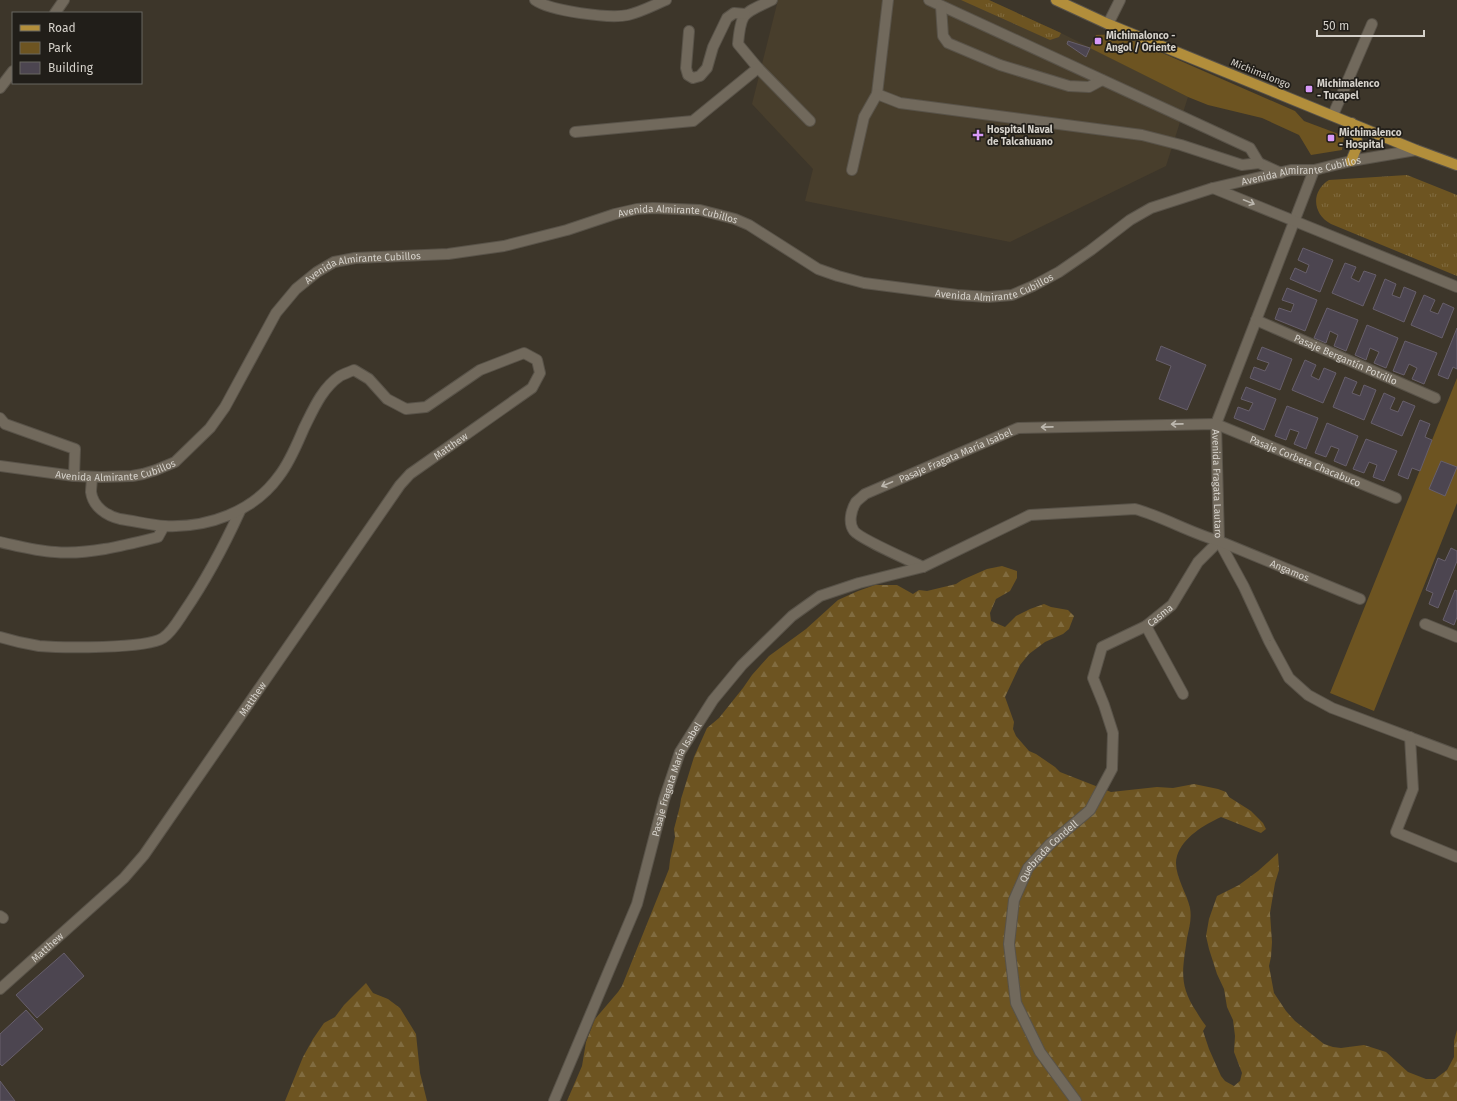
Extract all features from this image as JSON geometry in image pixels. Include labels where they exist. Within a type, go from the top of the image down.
[{"type":"main road","name":"Michimalongo","points":[[1056,0],[1108,24],[1416,150],[1457,165]]},
{"type":"main road","points":[[1351,161],[1358,144],[1352,123]]},
{"type":"street","points":[[56,12],[64,0]]},
{"type":"street","points":[[535,0],[539,3],[596,16],[628,15],[666,0]]},
{"type":"street","points":[[689,31],[686,68],[688,75],[693,78],[700,76],[707,68],[713,47],[726,18],[734,13],[745,14],[772,0]]},
{"type":"street","points":[[852,170],[864,117],[877,94],[888,0]]},
{"type":"street","points":[[929,0],[1250,148],[1259,163]]},
{"type":"street","points":[[1108,24],[1120,0]]},
{"type":"street","points":[[941,6],[943,36],[948,43],[1000,65],[1069,86],[1089,87],[1102,80]]},
{"type":"street","points":[[745,14],[740,24],[738,44],[758,68],[810,121]]},
{"type":"street","points":[[1333,115],[1372,24]]},
{"type":"street","points":[[575,132],[693,120],[758,68]]},
{"type":"street","points":[[0,88],[12,72]]},
{"type":"street","points":[[877,94],[900,103],[1142,136],[1180,145],[1242,165],[1259,163],[1281,173]]},
{"type":"street","name":"Avenida Almirante Cubillos","points":[[0,466],[92,477],[132,476],[156,470],[175,462],[210,428],[225,407],[276,312],[296,289],[317,272],[334,262],[355,258],[448,254],[504,246],[567,230],[615,214],[637,209],[653,208],[700,210],[735,219],[749,225],[818,269],[838,276],[864,283],[957,295],[988,297],[1012,296],[1059,272],[1130,220],[1151,208],[1213,188],[1291,170],[1314,170],[1351,161],[1416,150]]},
{"type":"street","name":"Avenida Fragata Lautaro","points":[[1314,170],[1216,424],[1219,541],[1244,587],[1269,641],[1289,678],[1308,695],[1332,708],[1457,755]]},
{"type":"street","points":[[1213,188],[1457,287]]},
{"type":"street","name":"Pasaje Bergantín Potrillo","points":[[1256,320],[1436,398]]},
{"type":"street","name":"Matthew","points":[[0,989],[124,878],[144,855],[362,540],[410,474],[532,388],[540,373],[537,360],[524,353],[480,370],[426,408],[406,409],[387,399],[369,379],[354,370],[340,376],[329,386],[317,402],[280,476],[264,493],[240,511],[211,522],[179,526],[164,526],[114,518],[105,513],[94,502],[92,477]]},
{"type":"street","points":[[0,418],[5,424],[75,449],[74,476]]},
{"type":"street","name":"Pasaje Corbeta Chacabuco","points":[[1216,424],[1396,498]]},
{"type":"street","name":"Pasaje Fragata María Isabel","points":[[923,567],[865,539],[855,532],[850,523],[856,502],[866,494],[1018,428],[1216,424]]},
{"type":"street","name":"Pasaje Fragata María Isabel","points":[[554,1101],[637,904],[664,800],[680,752],[713,700],[742,665],[792,616],[820,596],[858,583],[923,567],[1030,515],[1134,509],[1150,513],[1201,536],[1219,541]]},
{"type":"street","points":[[0,637],[38,646],[56,647],[147,644],[162,639],[171,632],[190,604],[219,556],[240,511]]},
{"type":"street","points":[[0,542],[38,551],[56,553],[101,550],[158,537],[164,526]]},
{"type":"street","name":"Angamos","points":[[1219,541],[1360,599]]},
{"type":"street","name":"Casma","points":[[1183,694],[1146,626],[1172,605],[1198,562],[1219,541]]},
{"type":"street","points":[[1425,624],[1457,637]]},
{"type":"street","name":"Quebrada Condell","points":[[1076,1101],[1040,1052],[1016,1003],[1009,944],[1014,900],[1028,868],[1050,844],[1090,810],[1112,769],[1113,733],[1093,678],[1102,647],[1146,626]]},
{"type":"street","points":[[1410,737],[1413,789],[1396,832],[1457,857]]},
{"type":"shaded area","name":"Hospital Naval de Talcahuano","points":[[778,0],[989,0],[1061,33],[1188,97],[1166,166],[1010,242],[805,201],[813,169],[752,104]]},
{"type":"green space","points":[[961,0],[989,0],[1061,33],[1059,37],[1050,40]]},
{"type":"green space","points":[[1119,34],[1295,111],[1304,121],[1344,136],[1342,150],[1311,155],[1299,135],[1262,118],[1208,105],[1188,97],[1090,48],[1096,35]]},
{"type":"green space","points":[[1407,175],[1457,195],[1457,276],[1331,224],[1325,220],[1317,209],[1316,202],[1319,190],[1329,180]]},
{"type":"green space","points":[[1457,378],[1457,503],[1374,711],[1330,693]]},
{"type":"green space","points":[[1002,566],[1017,571],[1017,578],[1010,591],[996,599],[990,613],[991,621],[1005,627],[1016,616],[1044,604],[1051,607],[1068,610],[1074,616],[1069,629],[1063,634],[1045,642],[1029,654],[1020,665],[1005,697],[1014,722],[1013,729],[1016,736],[1029,751],[1036,754],[1060,772],[1111,792],[1157,787],[1173,788],[1194,784],[1218,789],[1226,792],[1229,797],[1251,811],[1263,823],[1266,829],[1261,833],[1221,817],[1201,828],[1189,837],[1180,849],[1176,862],[1178,876],[1191,912],[1183,967],[1184,984],[1190,1001],[1206,1026],[1203,1031],[1209,1049],[1221,1076],[1225,1081],[1234,1086],[1240,1081],[1242,1073],[1234,1052],[1235,1036],[1233,1020],[1227,1007],[1224,989],[1217,974],[1206,936],[1209,919],[1217,896],[1239,885],[1258,871],[1278,853],[1279,870],[1275,883],[1270,913],[1272,942],[1269,966],[1274,993],[1286,1011],[1295,1021],[1324,1044],[1341,1048],[1364,1045],[1386,1052],[1408,1072],[1426,1079],[1435,1079],[1447,1070],[1454,1057],[1454,1041],[1457,1030],[1457,1101],[567,1101],[582,1066],[586,1042],[595,1019],[622,986],[669,869],[675,837],[674,829],[681,799],[694,757],[707,728],[719,718],[752,675],[769,656],[806,629],[838,600],[875,585],[897,585],[913,594],[919,590],[927,591],[956,584],[987,569]]},
{"type":"green space","points":[[366,983],[373,993],[388,999],[400,1008],[416,1034],[420,1073],[427,1101],[285,1101],[303,1057],[313,1039],[324,1023],[335,1017],[344,1005]]},
{"type":"building","points":[[1068,41],[1090,48],[1086,57],[1067,44]]},
{"type":"building","points":[[1303,248],[1333,260],[1320,292],[1290,279],[1295,268],[1306,273],[1309,265],[1298,260]]},
{"type":"building","points":[[1345,263],[1356,267],[1351,278],[1359,282],[1364,271],[1376,275],[1363,306],[1332,293]]},
{"type":"building","points":[[1385,279],[1396,284],[1392,295],[1400,298],[1404,287],[1416,292],[1404,322],[1373,309]]},
{"type":"building","points":[[1287,288],[1317,300],[1305,331],[1275,319],[1279,308],[1291,312],[1294,304],[1282,300]]},
{"type":"building","points":[[1424,295],[1435,300],[1430,311],[1438,314],[1443,303],[1454,308],[1442,338],[1411,325]]},
{"type":"building","points":[[1327,308],[1358,320],[1346,351],[1334,346],[1338,335],[1330,331],[1326,343],[1314,338]]},
{"type":"building","points":[[1367,325],[1398,338],[1386,368],[1374,363],[1379,352],[1370,348],[1366,360],[1355,355]]},
{"type":"building","points":[[1457,328],[1457,369],[1453,367],[1448,379],[1438,375]]},
{"type":"building","points":[[1405,341],[1437,353],[1424,384],[1412,379],[1417,368],[1409,364],[1404,375],[1393,371]]},
{"type":"building","points":[[1161,346],[1206,365],[1187,410],[1159,399],[1171,366],[1156,360]]},
{"type":"building","points":[[1262,347],[1292,359],[1280,390],[1250,378],[1254,367],[1265,371],[1269,363],[1257,359]]},
{"type":"building","points":[[1305,360],[1316,365],[1311,376],[1319,380],[1324,368],[1336,373],[1323,403],[1292,390]]},
{"type":"building","points":[[1345,377],[1357,382],[1352,393],[1360,396],[1364,385],[1376,390],[1364,420],[1333,407]]},
{"type":"building","points":[[1246,387],[1276,399],[1264,430],[1234,418],[1238,407],[1249,411],[1253,403],[1241,399]]},
{"type":"building","points":[[1384,393],[1395,398],[1390,409],[1398,412],[1403,401],[1415,406],[1402,436],[1371,423]]},
{"type":"building","points":[[1287,406],[1318,418],[1306,449],[1294,444],[1299,432],[1290,429],[1286,440],[1275,436]]},
{"type":"building","points":[[1420,420],[1430,424],[1425,437],[1432,440],[1420,471],[1412,468],[1408,479],[1398,475]]},
{"type":"building","points":[[1327,423],[1358,436],[1346,466],[1334,461],[1339,449],[1331,446],[1326,457],[1315,453]]},
{"type":"building","points":[[1366,439],[1397,451],[1384,481],[1373,477],[1377,465],[1369,462],[1364,473],[1353,469]]},
{"type":"building","points":[[1441,461],[1457,467],[1445,496],[1429,489]]},
{"type":"building","points":[[1451,548],[1457,551],[1457,561],[1438,608],[1429,604],[1433,593],[1426,590],[1438,558],[1445,561]]},
{"type":"building","points":[[1455,590],[1457,591],[1457,617],[1454,625],[1443,620]]},
{"type":"building","points":[[64,953],[84,976],[37,1018],[16,995]]},
{"type":"building","points":[[26,1010],[43,1029],[2,1066],[0,1064],[0,1034]]},
{"type":"building","points":[[0,1081],[15,1101],[0,1101]]},
{"type":"place","name":"Michimalonco - Angol / Oriente","points":[[1098,41]]},
{"type":"place","name":"Michimalenco - Tucapel","points":[[1309,89]]},
{"type":"place","name":"Hospital Naval de Talcahuano","points":[[978,135]]},
{"type":"place","name":"Michimalenco - Hospital","points":[[1331,138]]}]
